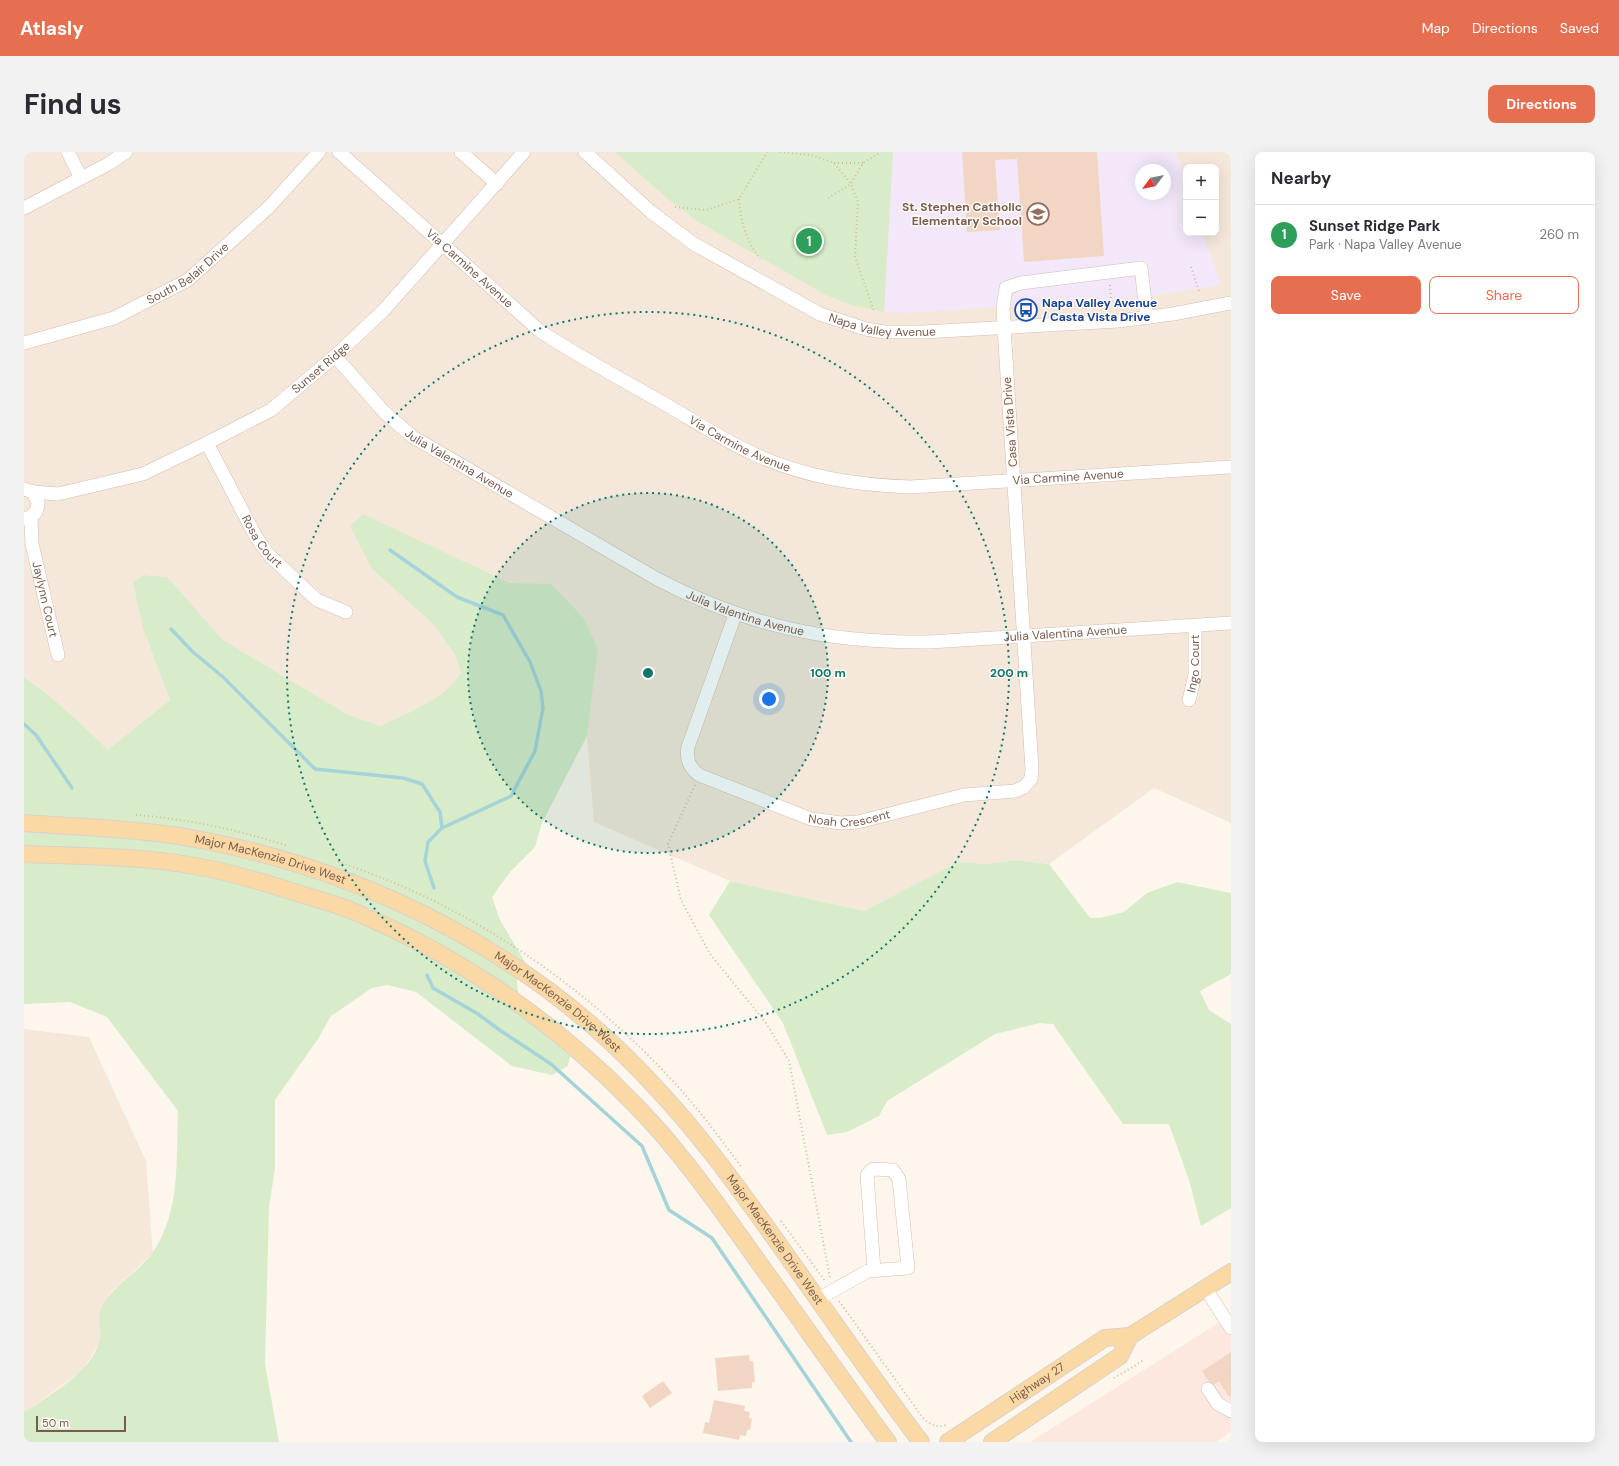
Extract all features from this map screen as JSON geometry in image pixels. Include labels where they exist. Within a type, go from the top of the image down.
[{"type":"main road","name":"Major MacKenzie Drive West","points":[[24,823],[179,836],[263,854],[326,874],[388,897],[434,918],[483,946],[549,991],[585,1020],[658,1089],[701,1139],[921,1442]]},
{"type":"main road","name":"Major MacKenzie Drive West","points":[[24,854],[132,857],[196,866],[256,880],[352,911],[424,944],[498,988],[546,1024],[591,1062],[663,1135],[699,1179],[888,1442]]},
{"type":"main road","name":"Highway 27","points":[[948,1442],[1105,1338],[1130,1336],[1231,1272]]},
{"type":"main road","name":"Highway 27","points":[[992,1442],[1120,1356],[1130,1336]]},
{"type":"street","points":[[68,152],[81,178]]},
{"type":"street","points":[[24,208],[126,152]]},
{"type":"street","name":"South Belair Drive","points":[[24,343],[114,318],[188,280],[269,208],[319,152]]},
{"type":"street","name":"Via Carmine Avenue","points":[[339,152],[540,331],[720,436],[752,453],[781,465],[841,482],[873,486],[910,487],[1231,467]]},
{"type":"street","points":[[461,152],[497,184]]},
{"type":"street","name":"Sunset Ridge","points":[[27,488],[58,494],[143,474],[208,443],[271,410],[335,356],[383,311],[524,152]]},
{"type":"street","name":"Napa Valley Avenue","points":[[585,152],[651,212],[679,234],[772,288],[833,320],[866,329],[901,333],[1147,318],[1231,303]]},
{"type":"street","name":"Casa Vista Drive","points":[[1024,636],[1003,308],[1006,288],[1021,283],[1141,268],[1147,318]]},
{"type":"street","name":"Julia Valentina Avenue","points":[[335,356],[385,413],[413,437],[657,579],[688,595],[735,615],[794,631],[859,640],[929,642],[1231,623]]},
{"type":"street","name":"Rosa Court","points":[[208,443],[256,537],[269,555],[317,600],[346,612]]},
{"type":"street","name":"Jaylynn Court","points":[[27,488],[38,502],[30,516],[32,544],[58,655]]},
{"type":"street","name":"Sunset Ridge","points":[[30,516],[58,494]]},
{"type":"street","name":"Jaylynn Court","points":[[24,529],[32,544]]},
{"type":"street","name":"Noah Crescent","points":[[735,615],[688,747],[687,754],[692,769],[699,775],[798,814],[825,822],[858,822],[964,795],[1015,790],[1024,787],[1031,779],[1032,769],[1024,636]]},
{"type":"street","name":"Ingo Court","points":[[1189,700],[1195,675],[1194,626]]},
{"type":"street","points":[[818,1299],[868,1271],[908,1268],[899,1179],[893,1170],[873,1169],[867,1175],[874,1270]]},
{"type":"street","points":[[1205,1288],[1231,1328]]},
{"type":"street","points":[[1208,1389],[1218,1404],[1231,1411]]},
{"type":"path","points":[[760,259],[744,233],[740,219],[739,199],[767,152]]},
{"type":"path","points":[[780,152],[811,155],[834,163],[863,163]]},
{"type":"path","points":[[828,198],[851,184],[863,163],[881,152]]},
{"type":"path","points":[[834,163],[851,184],[858,202],[855,257],[874,311]]},
{"type":"path","points":[[675,207],[706,210],[739,199]]},
{"type":"path","points":[[1191,267],[1199,291]]},
{"type":"path","points":[[1110,285],[1111,301]]},
{"type":"path","points":[[696,784],[668,844],[681,900],[710,954],[766,1023],[789,1061],[832,1291]]},
{"type":"path","points":[[131,815],[163,817],[213,826],[260,837],[291,847]]},
{"type":"path","points":[[336,862],[374,874],[461,915],[558,978],[607,1017],[672,1080],[710,1124],[743,1169]]},
{"type":"path","points":[[780,1220],[923,1418],[931,1425],[941,1428],[948,1424]]},
{"type":"shaded area","points":[[24,152],[1231,152],[1231,823],[1154,788],[1049,864],[1016,860],[987,864],[958,862],[864,911],[730,881],[594,822],[587,736],[598,649],[584,618],[551,585],[510,583],[363,515],[372,569],[434,625],[455,655],[461,673],[454,685],[428,703],[380,726],[347,714],[223,640],[166,577],[145,575],[143,629],[170,700],[108,751],[89,731],[37,686],[24,677]]},
{"type":"shaded area","name":"St. Stephen Catholic Elementary School","points":[[893,152],[1176,152],[1183,173],[1183,236],[1204,236],[1221,285],[1139,298],[905,313],[884,312]]},
{"type":"shaded area","points":[[24,1029],[89,1037],[146,1161],[153,1253],[110,1293],[101,1309],[99,1343],[83,1370],[28,1410],[24,1411]]},
{"type":"shaded area","points":[[1231,1315],[1231,1432],[1216,1442],[1030,1442]]},
{"type":"green space","points":[[615,152],[893,152],[884,312],[851,305],[826,295],[697,221],[668,199]]},
{"type":"green space","points":[[363,514],[510,583],[551,584],[584,618],[598,649],[587,736],[542,823],[535,847],[510,872],[492,897],[500,920],[525,962],[517,977],[518,991],[522,1002],[528,1013],[543,1032],[570,1056],[568,1066],[552,1075],[512,1066],[416,992],[387,985],[372,988],[331,1016],[318,1039],[275,1100],[275,1168],[269,1207],[265,1364],[279,1442],[24,1442],[24,1411],[28,1410],[70,1381],[88,1363],[95,1353],[99,1342],[99,1318],[103,1304],[115,1289],[148,1259],[162,1236],[173,1202],[177,1165],[178,1111],[107,1017],[70,1002],[24,1004],[24,677],[68,712],[108,750],[170,700],[143,629],[133,582],[145,575],[167,577],[223,640],[347,714],[380,726],[435,698],[445,691],[461,673],[455,655],[434,625],[372,569],[350,526]]},
{"type":"green space","points":[[1016,860],[1049,864],[1090,918],[1100,918],[1124,912],[1147,893],[1177,882],[1231,893],[1231,974],[1200,991],[1209,1010],[1231,1024],[1231,1208],[1201,1226],[1189,1180],[1169,1124],[1123,1124],[1053,1024],[1040,1023],[995,1034],[887,1101],[879,1116],[847,1132],[827,1135],[783,1023],[709,915],[730,881],[864,911],[958,862],[987,864]]},
{"type":"building","points":[[962,152],[1097,152],[1104,256],[1024,262],[1017,159],[995,160],[1000,230],[967,232]]},
{"type":"building","points":[[1231,1352],[1231,1396],[1229,1397],[1219,1381],[1212,1386],[1202,1371]]},
{"type":"building","points":[[749,1355],[750,1361],[753,1361],[755,1382],[752,1382],[752,1388],[718,1391],[715,1358]]},
{"type":"building","points":[[663,1381],[672,1393],[650,1408],[642,1396]]},
{"type":"building","points":[[714,1400],[745,1406],[744,1411],[750,1412],[749,1418],[752,1418],[750,1430],[747,1430],[746,1436],[740,1435],[739,1440],[703,1433],[705,1422],[709,1423]]},
{"type":"waterway","points":[[390,550],[457,597],[503,615],[530,662],[541,691],[543,708],[535,751],[511,796],[442,828],[428,842],[425,861],[434,888]]},
{"type":"waterway","points":[[171,629],[193,652],[223,677],[315,769],[403,778],[422,784],[440,812],[442,828]]},
{"type":"waterway","points":[[24,724],[36,735],[72,788]]},
{"type":"waterway","points":[[427,975],[433,988],[478,1014],[551,1064],[642,1146],[669,1210],[712,1238],[851,1442]]},
{"type":"place","name":"St. Stephen Catholic Elementary School","points":[[1038,214]]},
{"type":"place","name":"Sunset Ridge Park","points":[[809,241]]},
{"type":"place","name":"Napa Valley Avenue / Casta Vista Drive","points":[[1026,310]]}]
